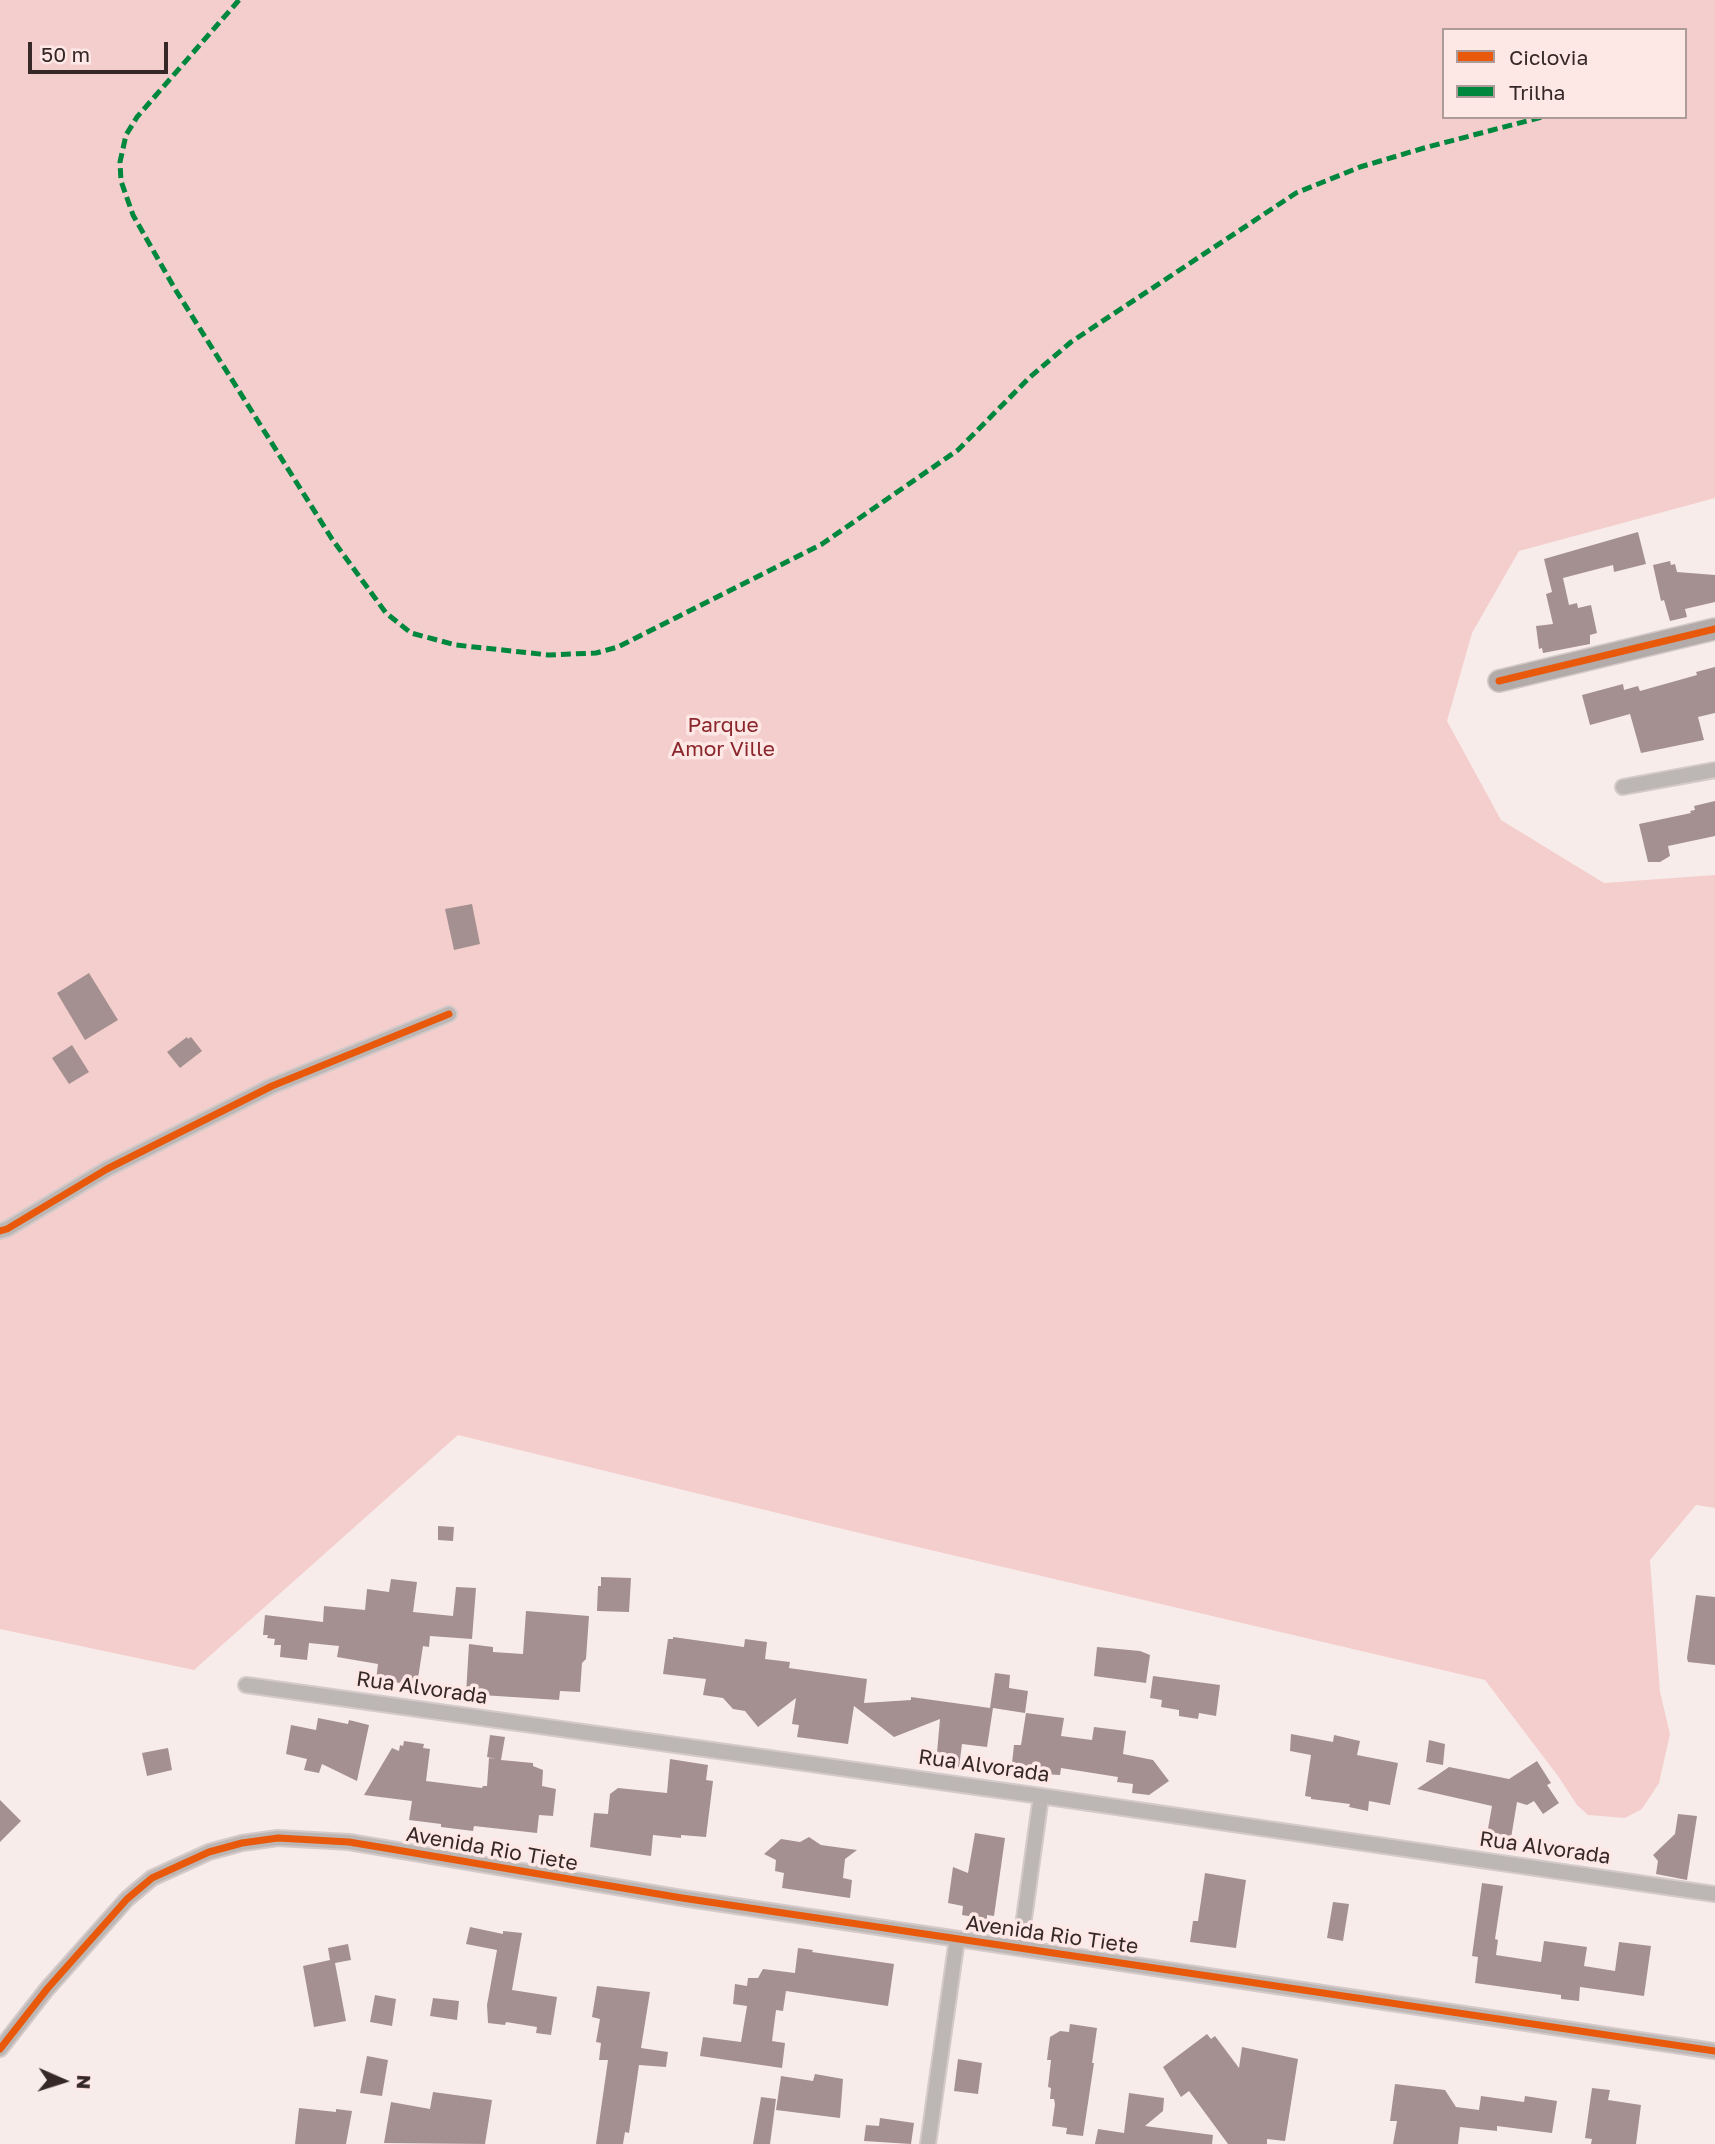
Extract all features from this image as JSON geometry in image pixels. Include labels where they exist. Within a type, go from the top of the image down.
[{"type":"street","points":[[1499,681],[1715,629]]},
{"type":"street","points":[[1623,788],[1715,770]]},
{"type":"street","points":[[0,1231],[107,1169],[272,1086],[449,1014]]},
{"type":"street","name":"Rua Alvorada","points":[[246,1685],[1715,1894]]},
{"type":"street","points":[[1020,1948],[1041,1796]]},
{"type":"street","name":"Avenida Rio Tiete","points":[[0,2049],[47,1989],[127,1899],[152,1878],[209,1852],[242,1843],[278,1838],[349,1842],[682,1898],[1715,2051]]},
{"type":"street","points":[[928,2144],[957,1939]]},
{"type":"green space","name":"Parque Amor Ville","points":[[0,0],[1715,0],[1715,498],[1519,551],[1472,633],[1447,721],[1501,820],[1604,883],[1715,875],[1715,1508],[1696,1505],[1650,1560],[1660,1692],[1670,1734],[1659,1783],[1642,1809],[1625,1818],[1588,1815],[1577,1805],[1485,1680],[888,1540],[458,1435],[194,1670],[0,1629]]},
{"type":"building","points":[[1638,532],[1646,564],[1614,572],[1613,565],[1563,578],[1569,605],[1577,603],[1578,608],[1591,605],[1597,633],[1590,635],[1590,644],[1543,653],[1542,648],[1539,649],[1536,626],[1553,624],[1546,594],[1552,592],[1544,559]]},
{"type":"building","points":[[1670,561],[1671,565],[1675,564],[1677,572],[1715,575],[1715,602],[1685,609],[1687,617],[1670,621],[1664,600],[1661,601],[1653,565]]},
{"type":"building","points":[[1715,667],[1715,713],[1698,717],[1704,740],[1641,753],[1630,714],[1590,725],[1582,695],[1623,684],[1624,690],[1638,686],[1640,691],[1697,675],[1696,672]]},
{"type":"building","points":[[1715,801],[1715,836],[1668,846],[1670,856],[1660,862],[1648,862],[1639,824],[1691,813],[1690,811],[1695,810],[1694,806]]},
{"type":"building","points":[[472,904],[480,944],[454,950],[445,909]]},
{"type":"building","points":[[89,973],[118,1020],[85,1040],[57,993]]},
{"type":"building","points":[[187,1037],[191,1037],[202,1051],[180,1068],[167,1052]]},
{"type":"building","points":[[72,1045],[89,1072],[69,1084],[52,1058]]},
{"type":"building","points":[[438,1526],[454,1527],[453,1541],[438,1540]]},
{"type":"building","points":[[601,1577],[631,1578],[629,1612],[597,1611]]},
{"type":"building","points":[[391,1579],[417,1582],[413,1612],[453,1616],[456,1587],[476,1588],[472,1639],[430,1636],[429,1647],[423,1646],[417,1685],[376,1680],[378,1664],[337,1657],[339,1646],[309,1643],[307,1660],[280,1657],[281,1645],[274,1645],[275,1639],[263,1635],[265,1615],[323,1622],[324,1606],[365,1610],[367,1589],[389,1592]]},
{"type":"building","points":[[1696,1595],[1715,1597],[1715,1665],[1688,1662]]},
{"type":"building","points":[[526,1611],[589,1616],[580,1692],[560,1691],[559,1700],[466,1694],[469,1644],[493,1647],[493,1652],[523,1654]]},
{"type":"building","points":[[673,1637],[744,1647],[745,1639],[767,1642],[765,1659],[790,1662],[789,1668],[867,1679],[864,1703],[911,1700],[911,1697],[990,1708],[995,1673],[1010,1675],[1009,1688],[1028,1691],[1025,1713],[993,1708],[987,1747],[962,1744],[959,1767],[936,1764],[940,1719],[894,1737],[854,1706],[848,1744],[797,1737],[799,1725],[792,1724],[796,1698],[758,1727],[745,1711],[733,1709],[723,1698],[703,1695],[706,1679],[663,1674],[668,1639]]},
{"type":"building","points":[[1097,1647],[1140,1651],[1150,1655],[1146,1683],[1094,1676]]},
{"type":"building","points":[[1153,1676],[1220,1685],[1216,1716],[1199,1713],[1198,1719],[1179,1716],[1179,1710],[1161,1707],[1162,1700],[1150,1698]]},
{"type":"building","points":[[1026,1713],[1064,1718],[1061,1736],[1092,1740],[1094,1727],[1126,1731],[1123,1754],[1153,1760],[1169,1781],[1149,1795],[1132,1793],[1133,1784],[1117,1782],[1118,1777],[1061,1768],[1060,1775],[1011,1772],[1014,1745],[1021,1745]]},
{"type":"building","points":[[318,1718],[348,1724],[349,1720],[369,1725],[357,1781],[322,1764],[319,1773],[304,1770],[307,1759],[286,1754],[291,1725],[316,1730]]},
{"type":"building","points":[[1291,1734],[1333,1742],[1334,1735],[1360,1741],[1357,1755],[1398,1763],[1390,1805],[1369,1801],[1368,1811],[1349,1807],[1350,1804],[1305,1796],[1311,1755],[1290,1751]]},
{"type":"building","points":[[490,1735],[505,1737],[501,1760],[533,1763],[533,1766],[543,1770],[542,1786],[556,1789],[553,1816],[539,1815],[537,1833],[474,1826],[473,1831],[409,1820],[412,1801],[364,1795],[392,1748],[399,1751],[404,1741],[424,1744],[423,1748],[430,1749],[426,1781],[482,1788],[487,1786],[489,1758],[496,1759],[487,1757]]},
{"type":"building","points":[[1429,1740],[1445,1744],[1443,1765],[1426,1762]]},
{"type":"building","points":[[168,1748],[172,1770],[147,1776],[142,1753]]},
{"type":"building","points":[[670,1759],[708,1765],[706,1780],[713,1781],[706,1837],[653,1835],[651,1856],[590,1847],[594,1813],[608,1814],[610,1794],[618,1788],[667,1793]]},
{"type":"building","points":[[1537,1761],[1551,1783],[1547,1785],[1559,1803],[1543,1814],[1534,1801],[1527,1805],[1517,1802],[1510,1844],[1486,1840],[1492,1806],[1417,1789],[1449,1767],[1509,1779]]},
{"type":"building","points":[[0,1800],[21,1821],[0,1842]]},
{"type":"building","points":[[1678,1814],[1697,1816],[1687,1880],[1656,1874],[1658,1861],[1653,1855],[1675,1834]]},
{"type":"building","points":[[975,1833],[1005,1838],[994,1916],[987,1915],[987,1919],[962,1915],[963,1906],[948,1903],[953,1867],[968,1873]]},
{"type":"building","points":[[809,1837],[821,1845],[857,1850],[845,1859],[843,1878],[852,1880],[850,1898],[782,1888],[784,1873],[775,1871],[776,1860],[764,1854],[781,1839],[800,1842]]},
{"type":"building","points":[[1205,1873],[1246,1880],[1236,1948],[1190,1942],[1193,1921],[1198,1921]]},
{"type":"building","points":[[1482,1883],[1503,1886],[1495,1939],[1498,1940],[1496,1955],[1541,1962],[1544,1941],[1587,1947],[1584,1966],[1615,1971],[1619,1942],[1651,1946],[1644,1996],[1580,1987],[1579,2001],[1561,1999],[1561,1995],[1475,1983],[1478,1957],[1472,1956]]},
{"type":"building","points":[[1333,1902],[1349,1904],[1343,1941],[1327,1938]]},
{"type":"building","points":[[470,1927],[503,1934],[503,1931],[522,1933],[512,1990],[557,1997],[551,2035],[536,2033],[537,2027],[506,2022],[505,2025],[488,2023],[487,2005],[497,1950],[466,1944]]},
{"type":"building","points":[[348,1944],[351,1960],[335,1963],[346,2021],[314,2027],[303,1966],[330,1960],[328,1948]]},
{"type":"building","points":[[798,1948],[894,1964],[888,2006],[786,1991],[783,2011],[776,2010],[772,2041],[785,2043],[782,2068],[700,2056],[703,2037],[741,2042],[747,2006],[733,2004],[735,1984],[747,1986],[748,1978],[758,1978],[763,1969],[795,1973]]},
{"type":"building","points":[[597,1986],[650,1992],[641,2048],[668,2052],[666,2067],[639,2065],[629,2133],[625,2132],[623,2144],[596,2144],[608,2060],[599,2060],[601,2043],[596,2042],[600,2019],[592,2017]]},
{"type":"building","points":[[375,1995],[396,1999],[392,2026],[370,2022]]},
{"type":"building","points":[[433,1998],[459,2001],[457,2020],[430,2016]]},
{"type":"building","points":[[1070,2024],[1097,2028],[1083,2136],[1066,2134],[1067,2128],[1052,2126],[1055,2104],[1054,2099],[1050,2099],[1051,2088],[1048,2087],[1051,2060],[1047,2060],[1050,2037],[1060,2031],[1069,2032]]},
{"type":"building","points":[[1207,2034],[1211,2039],[1215,2036],[1239,2068],[1242,2047],[1298,2059],[1285,2141],[1267,2139],[1267,2144],[1228,2144],[1189,2091],[1181,2097],[1163,2067]]},
{"type":"building","points":[[367,2056],[388,2060],[382,2096],[360,2093]]},
{"type":"building","points":[[958,2059],[982,2063],[978,2094],[954,2091]]},
{"type":"building","points":[[815,2074],[843,2079],[840,2118],[776,2110],[781,2076],[813,2081]]},
{"type":"building","points":[[1395,2084],[1445,2090],[1456,2107],[1479,2110],[1481,2096],[1524,2102],[1525,2096],[1557,2101],[1552,2133],[1497,2126],[1497,2131],[1460,2127],[1458,2144],[1393,2144],[1397,2121],[1390,2121]]},
{"type":"building","points":[[1592,2088],[1610,2090],[1608,2100],[1641,2105],[1636,2144],[1591,2144],[1592,2139],[1585,2138]]},
{"type":"building","points":[[433,2092],[492,2100],[485,2144],[384,2143],[391,2102],[430,2109]]},
{"type":"building","points":[[1129,2093],[1164,2098],[1163,2111],[1145,2126],[1213,2135],[1212,2144],[1095,2144],[1098,2129],[1124,2133]]},
{"type":"building","points":[[761,2097],[776,2099],[770,2144],[753,2144]]},
{"type":"building","points":[[299,2108],[352,2111],[346,2144],[295,2144]]},
{"type":"building","points":[[880,2118],[914,2123],[911,2144],[864,2141],[866,2125],[879,2126]]},
{"type":"marked path","points":[[239,0],[137,117],[126,135],[120,162],[121,181],[133,215],[175,289],[332,539],[386,613],[411,633],[456,645],[549,655],[596,653],[618,647],[822,544],[958,450],[1030,377],[1071,342],[1296,193],[1360,167],[1534,119]]},
{"type":"cycle path","points":[[1499,681],[1715,629]]},
{"type":"cycle path","points":[[0,1231],[107,1169],[272,1086],[449,1014]]},
{"type":"cycle path","points":[[0,2049],[47,1989],[127,1899],[152,1878],[209,1852],[242,1843],[278,1838],[349,1842],[682,1898],[1715,2051]]}]
